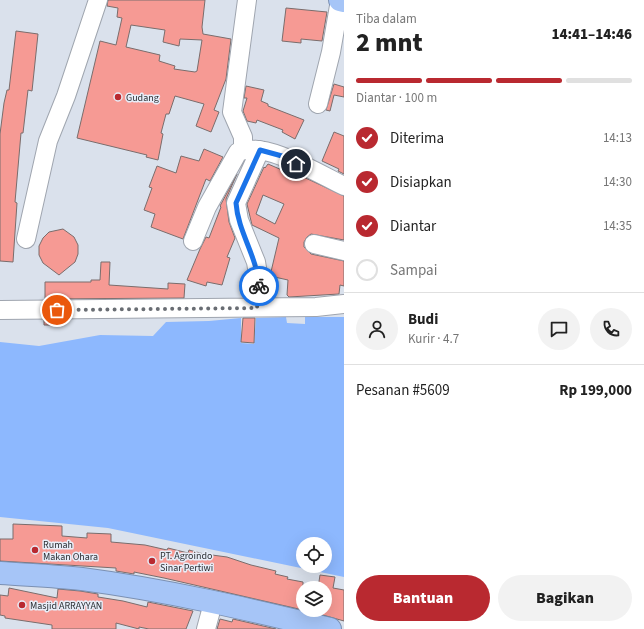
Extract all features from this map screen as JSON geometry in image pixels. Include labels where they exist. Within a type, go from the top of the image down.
[{"type":"highway","points":[[340,0],[344,1]]},
{"type":"highway","points":[[0,573],[81,579],[213,603],[330,629]]},
{"type":"street","points":[[26,239],[48,141],[66,96],[98,0]]},
{"type":"street","points":[[247,0],[232,112],[243,137],[251,150],[236,203],[237,211],[256,262],[258,274],[257,308]]},
{"type":"street","points":[[318,104],[331,52],[340,0]]},
{"type":"street","points":[[193,241],[207,207],[238,152],[251,150],[282,156],[344,186]]},
{"type":"street","points":[[314,244],[344,251]]},
{"type":"street","points":[[0,310],[316,307],[344,304]]},
{"type":"street","points":[[206,629],[213,603]]},
{"type":"water","points":[[286,317],[287,323],[305,324],[305,317],[344,317],[344,577],[325,573],[332,573],[332,537],[296,537],[296,567],[108,528],[0,517],[0,342],[39,346],[100,335],[153,336],[166,322],[209,321],[241,318],[241,343],[254,344],[256,318]]},
{"type":"building","points":[[108,0],[205,0],[202,27],[203,34],[231,39],[226,79],[214,110],[219,112],[211,132],[196,126],[204,104],[175,96],[169,114],[166,114],[161,133],[163,134],[158,160],[146,157],[147,155],[77,138],[100,41],[116,45],[122,18],[117,17],[118,8],[107,6]],"holes":[[[131,25],[165,30],[163,42],[179,46],[180,39],[202,40],[197,71],[174,69],[175,66],[159,61],[160,55],[126,47]]]},
{"type":"building","points":[[286,8],[327,12],[322,41],[301,39],[301,43],[282,41]]},
{"type":"building","points":[[16,31],[38,34],[32,91],[28,90],[23,133],[21,133],[15,202],[17,203],[13,262],[0,261],[0,134],[4,103],[7,90],[9,90]]},
{"type":"building","points":[[334,84],[344,87],[344,97],[334,95],[330,111],[326,110]]},
{"type":"building","points":[[246,86],[264,90],[261,101],[268,104],[268,106],[304,120],[295,139],[282,132],[283,130],[257,120],[256,123],[247,121],[243,111],[247,98],[244,98]]},
{"type":"building","points":[[334,132],[344,136],[344,174],[338,171],[339,169],[322,161]]},
{"type":"building","points":[[204,149],[223,157],[210,181],[206,179],[183,239],[151,227],[155,214],[144,210],[152,188],[149,187],[157,166],[176,173],[181,156],[199,161]]},
{"type":"building","points":[[268,164],[296,176],[297,174],[344,196],[344,240],[311,234],[304,242],[304,247],[311,254],[344,261],[344,286],[340,285],[339,294],[289,297],[287,295],[288,280],[270,276],[279,238],[252,225],[247,204],[264,167],[265,168]],"holes":[[[263,195],[284,204],[275,224],[256,214]]]},
{"type":"building","points":[[237,174],[226,199],[229,222],[235,238],[227,257],[230,258],[222,285],[207,282],[206,286],[187,280],[206,237],[209,238],[221,207],[220,206]]},
{"type":"building","points":[[63,229],[74,237],[78,245],[78,254],[75,262],[59,275],[43,263],[39,255],[39,246],[43,238],[49,232]]},
{"type":"building","points":[[101,262],[110,262],[109,285],[168,289],[168,283],[185,284],[184,298],[45,299],[45,282],[91,282],[91,280],[100,280]]},
{"type":"building","points":[[243,318],[255,318],[254,343],[241,342]]},
{"type":"building","points":[[44,320],[61,320],[62,325],[44,325]]},
{"type":"building","points":[[13,524],[62,526],[62,536],[87,538],[87,533],[111,534],[111,542],[145,545],[167,550],[168,548],[188,553],[189,550],[211,556],[227,557],[276,571],[275,574],[288,577],[287,579],[298,581],[296,581],[296,608],[164,578],[134,572],[134,574],[116,571],[116,568],[0,561],[0,539],[13,539]]},
{"type":"building","points":[[320,575],[335,577],[333,588],[344,590],[344,621],[330,617],[332,617],[332,581],[319,581]]},
{"type":"building","points":[[9,588],[57,598],[58,589],[80,591],[98,594],[98,597],[147,607],[148,602],[193,611],[186,629],[149,629],[139,627],[139,629],[116,623],[116,629],[52,629],[52,625],[5,618],[5,616],[0,615],[0,595],[8,596]]},
{"type":"building","points":[[220,619],[232,622],[233,619],[276,629],[217,629]]},
{"type":"way so far","points":[[57,310],[257,308],[259,286]]},
{"type":"place","name":"Gudang","points":[[118,97]]},
{"type":"place","name":"Rumah Makan Ohara","points":[[35,550]]},
{"type":"place","name":"PT. Agroindo Sinar Pertiwi","points":[[152,561]]},
{"type":"place","name":"Masjid ARRAYYAN","points":[[22,605]]},
{"type":"route","points":[[259,286],[256,262],[248,245],[237,211],[236,203],[260,150],[282,156],[296,164]]}]
